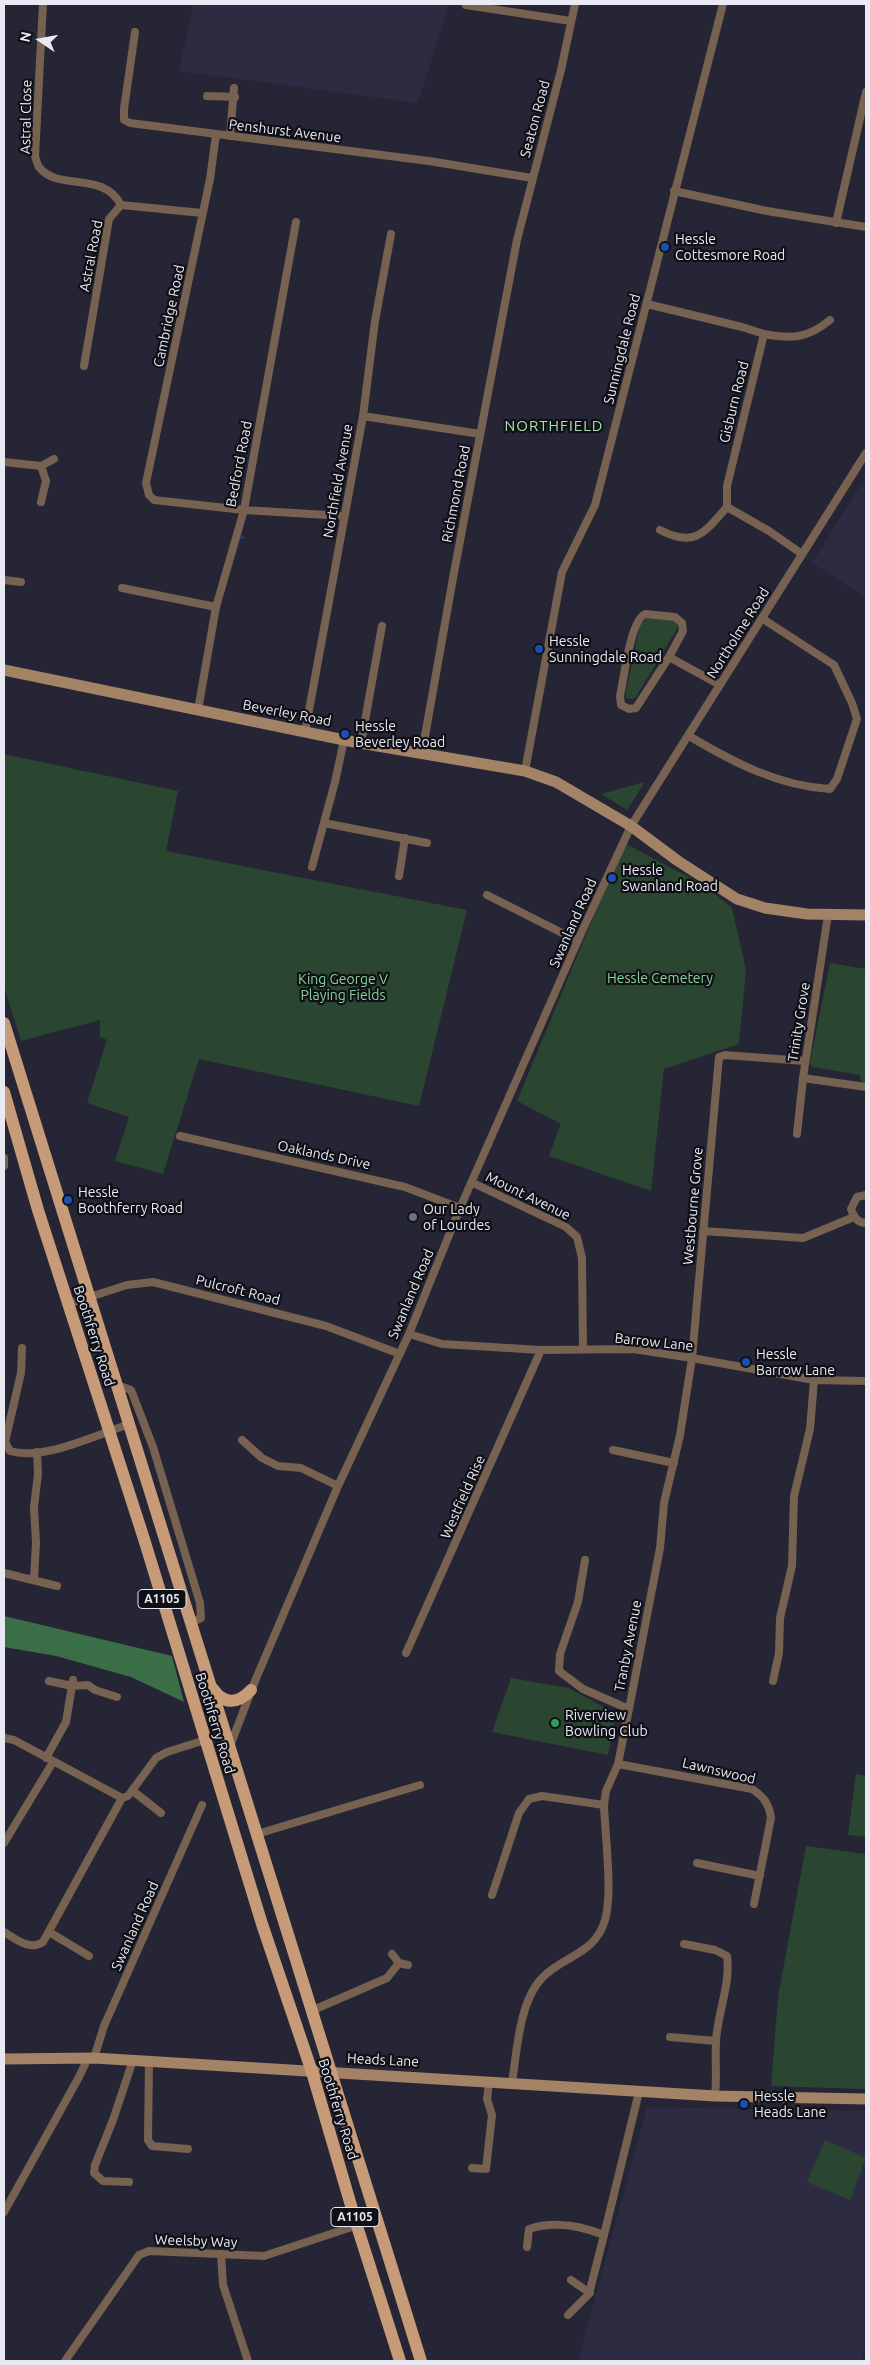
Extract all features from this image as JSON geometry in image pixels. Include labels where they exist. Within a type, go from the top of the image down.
[{"type":"main road","name":"Boothferry Road","points":[[4,1023],[421,2361]]},
{"type":"main road","name":"Boothferry Road","points":[[4,1092],[38,1210],[109,1431],[262,1924],[312,2072],[357,2226],[400,2361]]},
{"type":"main road","points":[[211,1687],[218,1697],[230,1702],[245,1697],[251,1690]]},
{"type":"street","name":"Astral Close","points":[[43,4],[35,156],[39,167],[55,178],[98,185],[117,196],[121,205]]},
{"type":"street","name":"Seaton Road","points":[[517,240],[561,70],[575,4]]},
{"type":"street","name":"Sunningdale Road","points":[[525,771],[562,572],[595,505],[723,4]]},
{"type":"street","points":[[466,5],[571,21]]},
{"type":"street","name":"Penshurst Avenue","points":[[135,32],[124,109],[124,120],[130,123],[429,161],[532,178]]},
{"type":"street","points":[[230,136],[235,97],[234,88]]},
{"type":"street","points":[[836,223],[866,92]]},
{"type":"street","points":[[207,96],[235,97]]},
{"type":"street","name":"Cambridge Road","points":[[216,135],[202,213],[146,483],[149,495],[154,500],[244,510]]},
{"type":"street","points":[[674,191],[766,211],[866,228]]},
{"type":"street","points":[[121,205],[202,213]]},
{"type":"street","name":"Astral Road","points":[[84,366],[108,219],[121,205]]},
{"type":"street","name":"Bedford Road","points":[[198,710],[216,607],[244,510],[296,222]]},
{"type":"street","name":"Northfield Avenue","points":[[305,732],[363,416],[375,321],[391,234]]},
{"type":"street","name":"Richmond Road","points":[[422,753],[517,240]]},
{"type":"street","points":[[646,304],[786,338],[804,336],[818,330],[830,320]]},
{"type":"street","name":"Gisburn Road","points":[[727,507],[727,486],[764,334]]},
{"type":"street","points":[[363,416],[480,434]]},
{"type":"street","name":"Northolme Road","points":[[631,826],[866,453]]},
{"type":"street","points":[[4,462],[41,466],[54,459]]},
{"type":"street","points":[[41,466],[46,481],[41,502]]},
{"type":"street","points":[[660,530],[672,536],[688,539],[704,531],[727,507],[769,531],[802,554]]},
{"type":"street","points":[[244,510],[344,516]]},
{"type":"street","points":[[4,580],[21,582]]},
{"type":"street","points":[[122,588],[216,607]]},
{"type":"street","points":[[645,614],[675,618],[682,623],[683,631],[669,657],[636,708],[629,709],[621,705],[620,696],[635,627],[641,616],[645,614]]},
{"type":"street","points":[[689,736],[761,774],[789,783],[830,789],[837,780],[857,719],[852,703],[834,665],[763,619]]},
{"type":"street","points":[[361,743],[382,626]]},
{"type":"street","points":[[669,657],[720,685]]},
{"type":"street","name":"Beverley Road","points":[[4,670],[344,740],[525,771],[556,782],[631,826],[678,861],[737,899],[765,908],[828,915],[866,915]]},
{"type":"street","points":[[312,867],[344,740]]},
{"type":"street","points":[[324,823],[428,843]]},
{"type":"street","name":"Swanland Road","points":[[230,1746],[251,1690],[338,1486],[409,1334],[460,1208],[473,1183],[578,941],[631,826]]},
{"type":"street","points":[[399,876],[405,838]]},
{"type":"street","points":[[487,895],[578,941]]},
{"type":"street","name":"Trinity Grove","points":[[796,1134],[805,1061],[828,915]]},
{"type":"street","name":"Westbourne Grove","points":[[692,1358],[719,1057],[725,1055],[805,1061]]},
{"type":"street","points":[[803,1078],[866,1087]]},
{"type":"street","name":"Oaklands Drive","points":[[180,1136],[405,1187],[460,1208]]},
{"type":"street","points":[[4,1158],[4,1166]]},
{"type":"street","name":"Mount Avenue","points":[[473,1183],[566,1226],[577,1237],[582,1258],[583,1349]]},
{"type":"street","points":[[866,1195],[857,1197],[851,1209],[854,1217],[859,1222],[866,1223]]},
{"type":"street","points":[[703,1231],[804,1238],[854,1217]]},
{"type":"street","name":"Pulcroft Road","points":[[68,1304],[127,1285],[153,1282],[326,1326],[400,1354]]},
{"type":"street","name":"Barrow Lane","points":[[409,1334],[442,1344],[541,1350],[633,1349],[814,1380],[866,1381]]},
{"type":"street","points":[[22,1348],[21,1373],[6,1445],[12,1452],[38,1452],[129,1424]]},
{"type":"street","name":"Westfield Rise","points":[[406,1653],[541,1350]]},
{"type":"street","name":"Tranby Avenue","points":[[512,2083],[527,2000],[542,1978],[557,1966],[580,1954],[597,1937],[605,1920],[608,1899],[604,1806],[606,1791],[618,1764],[629,1710],[660,1548],[664,1503],[674,1463],[692,1358]]},
{"type":"street","points":[[773,1682],[779,1653],[780,1618],[792,1566],[794,1496],[810,1428],[814,1380]]},
{"type":"street","name":"Boothferry Road","points":[[117,1386],[131,1390],[153,1447],[200,1603],[201,1618],[190,1623]]},
{"type":"street","points":[[242,1440],[262,1458],[278,1466],[300,1468],[338,1486]]},
{"type":"street","points":[[613,1450],[674,1463]]},
{"type":"street","points":[[34,1579],[36,1543],[34,1507],[38,1474],[38,1452]]},
{"type":"street","points":[[585,1560],[578,1602],[560,1654],[559,1671],[583,1689],[629,1710]]},
{"type":"street","points":[[4,1573],[57,1586]]},
{"type":"street","points":[[48,1681],[88,1685],[95,1690],[117,1697]]},
{"type":"street","points":[[5,1839],[50,1760],[66,1722],[73,1683]]},
{"type":"street","points":[[4,1738],[14,1740],[122,1798]]},
{"type":"street","points":[[4,1932],[30,1946],[37,1946],[43,1942],[122,1798],[133,1792],[156,1758],[166,1752],[205,1740]]},
{"type":"street","name":"Lawnswood","points":[[618,1764],[752,1789],[761,1795],[769,1805],[771,1818],[754,1904]]},
{"type":"street","points":[[257,1834],[420,1785]]},
{"type":"street","points":[[133,1792],[161,1813]]},
{"type":"street","points":[[492,1895],[519,1814],[529,1799],[542,1796],[604,1806]]},
{"type":"street","name":"Swanland Road","points":[[4,2212],[91,2058],[202,1805]]},
{"type":"street","points":[[697,1862],[760,1876]]},
{"type":"street","points":[[49,1932],[89,1956]]},
{"type":"street","points":[[684,1944],[715,1950],[727,1956],[729,1969],[716,2041],[717,2077],[715,2096]]},
{"type":"street","points":[[392,1954],[399,1963],[408,1965]]},
{"type":"street","points":[[311,2011],[387,1978],[399,1963]]},
{"type":"street","points":[[670,2037],[716,2041]]},
{"type":"street","name":"Heads Lane","points":[[4,2059],[91,2058],[150,2060],[639,2092],[715,2096],[866,2099]]},
{"type":"street","points":[[129,2182],[103,2181],[94,2173],[95,2165],[113,2120],[132,2060]]},
{"type":"street","points":[[150,2060],[148,2140],[152,2146],[188,2149]]},
{"type":"street","points":[[486,2169],[492,2115],[487,2099],[489,2082]]},
{"type":"street","points":[[568,2315],[590,2292],[639,2092]]},
{"type":"street","points":[[472,2168],[496,2169]]},
{"type":"street","name":"Weelsby Way","points":[[65,2361],[139,2255],[149,2250],[264,2256],[376,2219]]},
{"type":"street","points":[[527,2247],[529,2229],[542,2225],[583,2227],[604,2235]]},
{"type":"street","points":[[221,2254],[223,2284],[248,2361]]},
{"type":"street","points":[[571,2280],[590,2292]]},
{"type":"shaded area","points":[[193,4],[449,4],[418,103],[179,71]]},
{"type":"shaded area","points":[[866,476],[866,597],[812,563]]},
{"type":"shaded area","points":[[647,2107],[866,2111],[866,2344],[861,2361],[578,2361]]},
{"type":"green space","points":[[648,617],[672,619],[677,622],[677,629],[636,697],[633,699],[626,698],[640,625]]},
{"type":"green space","name":"King George V Playing Fields","points":[[4,754],[178,791],[166,851],[467,910],[419,1106],[199,1059],[163,1174],[115,1161],[129,1117],[87,1103],[107,1040],[100,1037],[100,1020],[21,1041],[4,987]]},
{"type":"green space","points":[[645,782],[627,810],[601,794]]},
{"type":"green space","name":"Hessle Cemetery","points":[[624,843],[704,885],[732,908],[746,970],[739,1044],[664,1069],[651,1191],[549,1156],[561,1124],[517,1101]]},
{"type":"green space","points":[[830,963],[866,969],[866,1083],[861,1082],[860,1075],[812,1067],[810,1062]]},
{"type":"green space","points":[[4,1616],[172,1656],[184,1702],[131,1677],[56,1656],[4,1647]]},
{"type":"green space","name":"Riverview Bowling Club","points":[[511,1678],[569,1688],[616,1714],[608,1755],[492,1732]]},
{"type":"green space","points":[[856,1774],[866,1776],[866,1837],[848,1835]]},
{"type":"green space","points":[[806,1846],[866,1854],[866,2089],[771,2086],[778,1997]]},
{"type":"green space","points":[[825,2140],[866,2158],[850,2200],[807,2182]]},
{"type":"waterway","points":[[238,537],[244,538]]},
{"type":"place","name":"Hessle Cottesmore Road","points":[[665,247]]},
{"type":"place","name":"Hessle Sunningdale Road","points":[[539,649]]},
{"type":"place","name":"Hessle Beverley Road","points":[[345,734]]},
{"type":"place","name":"Hessle Swanland Road","points":[[612,878]]},
{"type":"place","name":"Hessle Boothferry Road","points":[[68,1200]]},
{"type":"place","name":"Our Lady of Lourdes","points":[[413,1217]]},
{"type":"place","name":"Hessle Barrow Lane","points":[[746,1362]]},
{"type":"place","name":"Riverview Bowling Club","points":[[555,1723]]},
{"type":"place","name":"Hessle Heads Lane","points":[[744,2104]]},
{"type":"district","name":"NORTHFIELD","points":[[554,426]]}]
